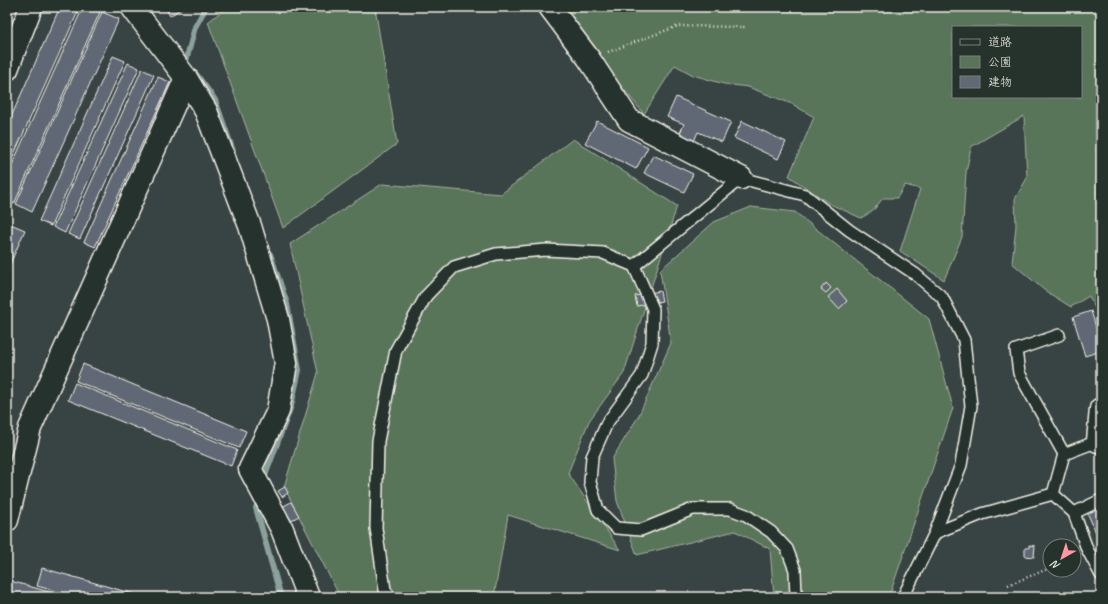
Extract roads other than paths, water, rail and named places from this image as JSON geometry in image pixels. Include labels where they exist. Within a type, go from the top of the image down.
[{"type":"street","points":[[7,69],[12,40],[31,7]]},
{"type":"street","points":[[132,7],[186,78],[206,111],[250,226],[278,318],[286,363],[278,411],[250,469],[282,529],[308,597]]},
{"type":"street","points":[[550,7],[589,59],[629,120],[741,178]]},
{"type":"street","points":[[7,520],[30,428],[186,78]]},
{"type":"street","points":[[1100,441],[1101,409]]},
{"type":"lane","points":[[634,266],[741,178],[805,195],[849,230],[915,274],[942,297],[964,340],[971,406],[961,465],[935,534],[903,597]]},
{"type":"lane","points":[[390,597],[385,590],[376,528],[378,441],[396,350],[426,296],[454,266],[496,254],[546,250],[603,253],[634,266],[653,309],[652,343],[642,375],[607,423],[592,457],[590,482],[598,510],[616,528],[641,530],[693,509],[730,509],[746,516],[771,532],[787,549],[795,570],[796,597]]},
{"type":"lane","points":[[1053,494],[1064,454],[1019,372],[1016,350],[1059,335]]},
{"type":"lane","points":[[1064,454],[1100,441]]},
{"type":"lane","points":[[935,534],[982,514],[1053,494]]},
{"type":"lane","points":[[1053,494],[1074,513],[1087,549],[1101,575]]},
{"type":"lane","points":[[1074,513],[1101,500]]},
{"type":"waterway","points":[[186,61],[195,27],[206,7]]},
{"type":"waterway","points":[[196,74],[215,100],[233,151]]},
{"type":"waterway","points":[[263,481],[291,406],[299,370],[287,304],[270,254]]},
{"type":"waterway","points":[[259,498],[256,508],[281,597]]}]
